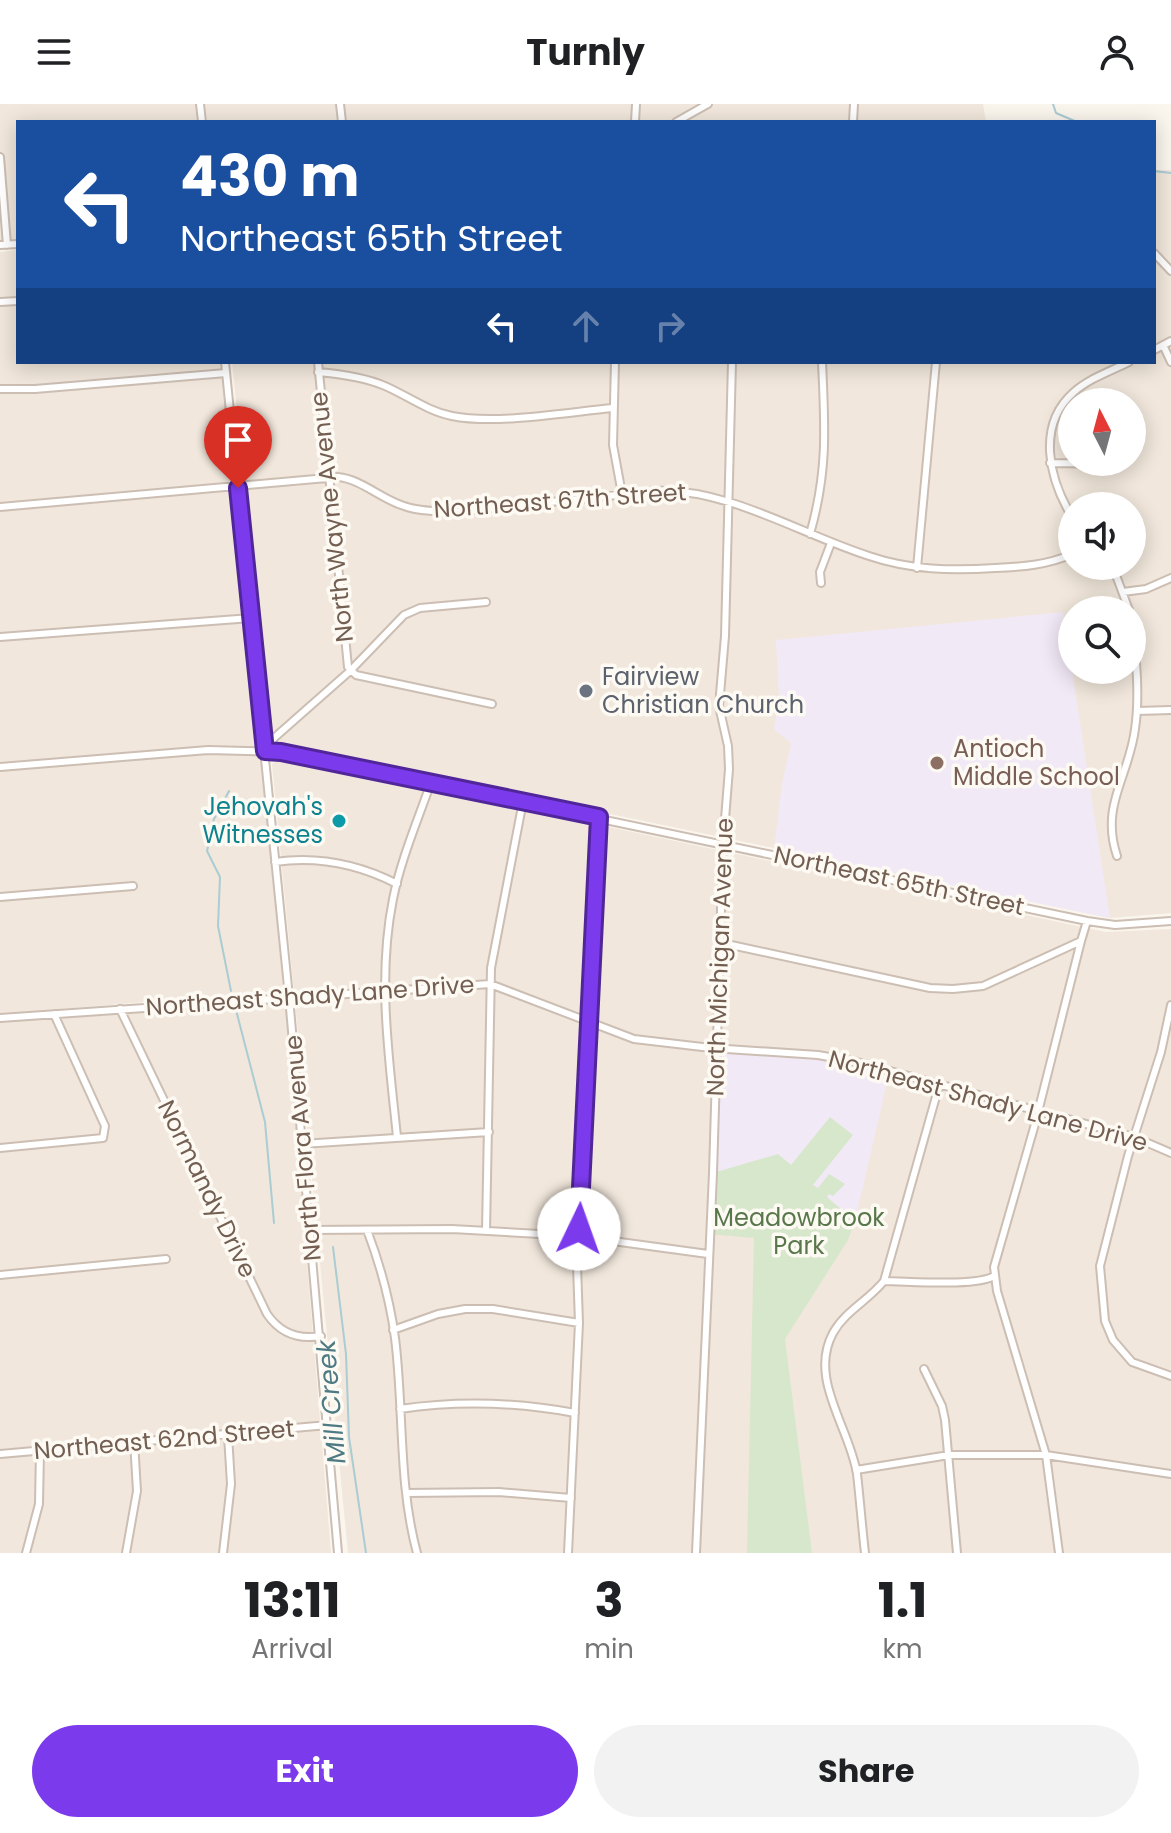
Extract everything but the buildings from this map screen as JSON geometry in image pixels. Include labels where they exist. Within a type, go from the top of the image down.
[{"type":"street","points":[[680,120],[708,104]]},
{"type":"street","points":[[0,157],[3,245]]},
{"type":"street","points":[[1156,255],[1171,271]]},
{"type":"street","points":[[1156,349],[1171,341]]},
{"type":"street","points":[[1163,345],[1171,362]]},
{"type":"street","name":"North Flora Avenue","points":[[225,364],[289,997],[338,1553]]},
{"type":"street","name":"North Wayne Avenue","points":[[318,364],[346,661],[350,671]]},
{"type":"street","points":[[615,364],[613,445],[622,494]]},
{"type":"street","name":"North Michigan Avenue","points":[[696,1553],[729,757],[719,706],[725,636],[732,364]]},
{"type":"street","points":[[810,534],[820,497],[825,454],[822,364]]},
{"type":"street","points":[[917,568],[936,364]]},
{"type":"street","points":[[1059,492],[1050,463],[1051,432],[1063,403],[1083,385],[1125,364]]},
{"type":"street","points":[[318,372],[380,384],[415,403],[455,417],[485,418],[613,408]]},
{"type":"street","points":[[0,389],[35,389],[226,373]]},
{"type":"street","points":[[1050,463],[1058,463]]},
{"type":"street","name":"Northeast 67th Street","points":[[0,507],[329,479],[350,479],[403,506],[436,511],[466,511],[679,491],[727,502],[870,557],[917,568],[961,571],[1017,567],[1058,559]]},
{"type":"street","points":[[821,583],[820,572],[831,543]]},
{"type":"street","points":[[1123,592],[1146,589],[1171,578]]},
{"type":"street","points":[[1116,580],[1124,596]]},
{"type":"street","points":[[265,751],[274,738],[350,671],[408,612],[420,608],[486,602]]},
{"type":"street","points":[[0,637],[251,618]]},
{"type":"street","points":[[350,671],[356,675],[492,704]]},
{"type":"street","points":[[1117,856],[1111,829],[1114,798],[1133,742],[1137,711],[1135,684]]},
{"type":"street","points":[[1137,711],[1171,710]]},
{"type":"street","name":"Northeast 65th Street","points":[[0,767],[208,750],[281,752],[1087,921],[1115,925],[1171,921]]},
{"type":"street","points":[[397,1137],[383,993],[397,884],[431,782]]},
{"type":"street","points":[[486,1231],[491,968],[523,801]]},
{"type":"street","points":[[568,1553],[579,1323],[576,1236],[599,817]]},
{"type":"street","points":[[275,862],[299,858],[335,862],[397,884]]},
{"type":"street","points":[[0,897],[133,886]]},
{"type":"street","points":[[1059,1553],[1046,1455],[994,1267],[1087,921]]},
{"type":"street","points":[[722,943],[930,988],[953,989],[983,986],[1081,941]]},
{"type":"street","name":"Northeast Shady Lane Drive","points":[[0,1018],[490,984],[634,1039],[716,1049],[818,1055],[857,1062],[1134,1137],[1171,1153]]},
{"type":"street","points":[[1171,1005],[1161,1052],[1134,1137],[1100,1266],[1105,1321],[1113,1340],[1132,1362],[1171,1376]]},
{"type":"street","name":"Normandy Drive","points":[[120,1009],[267,1314],[277,1326],[291,1335],[303,1338],[321,1336]]},
{"type":"street","points":[[0,1148],[103,1138],[105,1126],[54,1014]]},
{"type":"street","points":[[1161,1052],[1171,1052]]},
{"type":"street","points":[[865,1553],[856,1470],[827,1385],[825,1353],[839,1323],[884,1281],[939,1086]]},
{"type":"street","points":[[302,1144],[489,1132]]},
{"type":"street","points":[[310,1230],[486,1231],[576,1236],[708,1254]]},
{"type":"street","points":[[367,1230],[379,1261],[393,1330],[406,1493],[417,1553]]},
{"type":"street","points":[[0,1275],[166,1259]]},
{"type":"street","points":[[884,1281],[957,1282],[994,1276]]},
{"type":"street","points":[[393,1330],[438,1314],[479,1308],[579,1323]]},
{"type":"street","points":[[924,1369],[942,1406],[957,1553]]},
{"type":"street","points":[[400,1409],[446,1403],[495,1403],[575,1413]]},
{"type":"street","name":"Northeast 62nd Street","points":[[0,1454],[328,1425]]},
{"type":"street","points":[[223,1553],[230,1502],[228,1435]]},
{"type":"street","points":[[126,1553],[137,1491],[134,1441]]},
{"type":"street","points":[[26,1553],[39,1504],[40,1450]]},
{"type":"street","points":[[856,1470],[949,1455],[1046,1455],[1171,1474]]},
{"type":"street","points":[[406,1493],[499,1492],[571,1498]]},
{"type":"shaded area","points":[[0,104],[195,104],[197,120],[16,120],[16,240],[0,241]]},
{"type":"shaded area","points":[[205,104],[983,104],[986,120],[207,120]]},
{"type":"shaded area","points":[[1156,170],[1171,170],[1171,913],[1110,918],[284,746],[269,726],[232,364],[1156,364]]},
{"type":"shaded area","points":[[16,250],[16,364],[222,364],[283,985],[277,991],[0,1014],[0,252]]},
{"type":"shaded area","name":"Antioch Middle School","points":[[1058,612],[1058,684],[1074,684],[1110,918],[774,849],[782,783],[791,743],[774,729],[779,698],[776,640]]},
{"type":"shaded area","points":[[282,758],[1106,932],[1171,929],[1171,1553],[348,1553],[272,764]]},
{"type":"shaded area","points":[[281,1001],[286,1008],[331,1553],[0,1553],[0,1022]]},
{"type":"shaded area","points":[[727,1053],[823,1060],[889,1074],[848,1240],[715,1234],[721,1059]]},
{"type":"green space","name":"Meadowbrook Park","points":[[830,1117],[853,1135],[813,1185],[818,1188],[829,1174],[845,1184],[833,1196],[829,1194],[827,1197],[855,1221],[848,1240],[785,1339],[812,1553],[747,1553],[754,1238],[707,1234],[713,1173],[778,1154],[791,1165]]},
{"type":"waterway","points":[[1053,104],[1056,113],[1072,120]]},
{"type":"waterway","points":[[1156,171],[1171,173]]},
{"type":"waterway","name":"Mill Creek","points":[[229,791],[214,819],[207,851],[220,877],[218,926],[231,991]]},
{"type":"waterway","name":"Mill Creek","points":[[236,1010],[265,1122],[274,1223]]},
{"type":"waterway","name":"Mill Creek","points":[[333,1247],[346,1354],[349,1437],[366,1553]]},
{"type":"place","name":"Fairview Christian Church","points":[[586,691]]},
{"type":"place","name":"Antioch Middle School","points":[[937,763]]},
{"type":"place","name":"Jehovah's Witnesses","points":[[339,821]]},
{"type":"route","points":[[238,488],[265,751],[599,817],[579,1229]]}]
